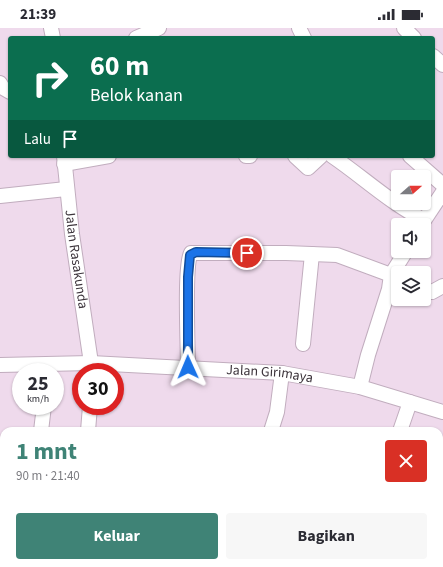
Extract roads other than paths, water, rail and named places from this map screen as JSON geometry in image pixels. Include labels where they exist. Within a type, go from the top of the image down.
[{"type":"street","points":[[141,36],[159,28]]},
{"type":"street","points":[[404,28],[412,36]]},
{"type":"street","points":[[435,58],[443,65]]},
{"type":"street","points":[[0,83],[8,91]]},
{"type":"street","points":[[64,160],[86,158]]},
{"type":"street","points":[[297,158],[308,168],[319,158]]},
{"type":"street","points":[[334,158],[368,185],[417,218]]},
{"type":"street","points":[[412,158],[443,185]]},
{"type":"street","name":"Jalan Rasakunda","points":[[64,160],[66,189],[90,363]]},
{"type":"street","points":[[0,196],[66,189]]},
{"type":"street","points":[[426,218],[443,192]]},
{"type":"street","points":[[188,367],[188,277],[189,260],[192,253],[312,254],[337,256],[391,271]]},
{"type":"street","points":[[304,344],[312,254]]},
{"type":"street","points":[[360,387],[368,355],[391,284]]},
{"type":"street","points":[[431,292],[443,286]]},
{"type":"street","name":"Jalan Girimaya","points":[[0,364],[12,365]]},
{"type":"street","name":"Jalan Girimaya","points":[[124,368],[188,367],[282,373],[360,387],[443,412]]},
{"type":"street","points":[[271,427],[277,412],[282,373]]},
{"type":"street","points":[[401,427],[410,402]]},
{"type":"street","points":[[41,427],[43,415]]},
{"type":"street","points":[[88,427],[89,415]]}]
